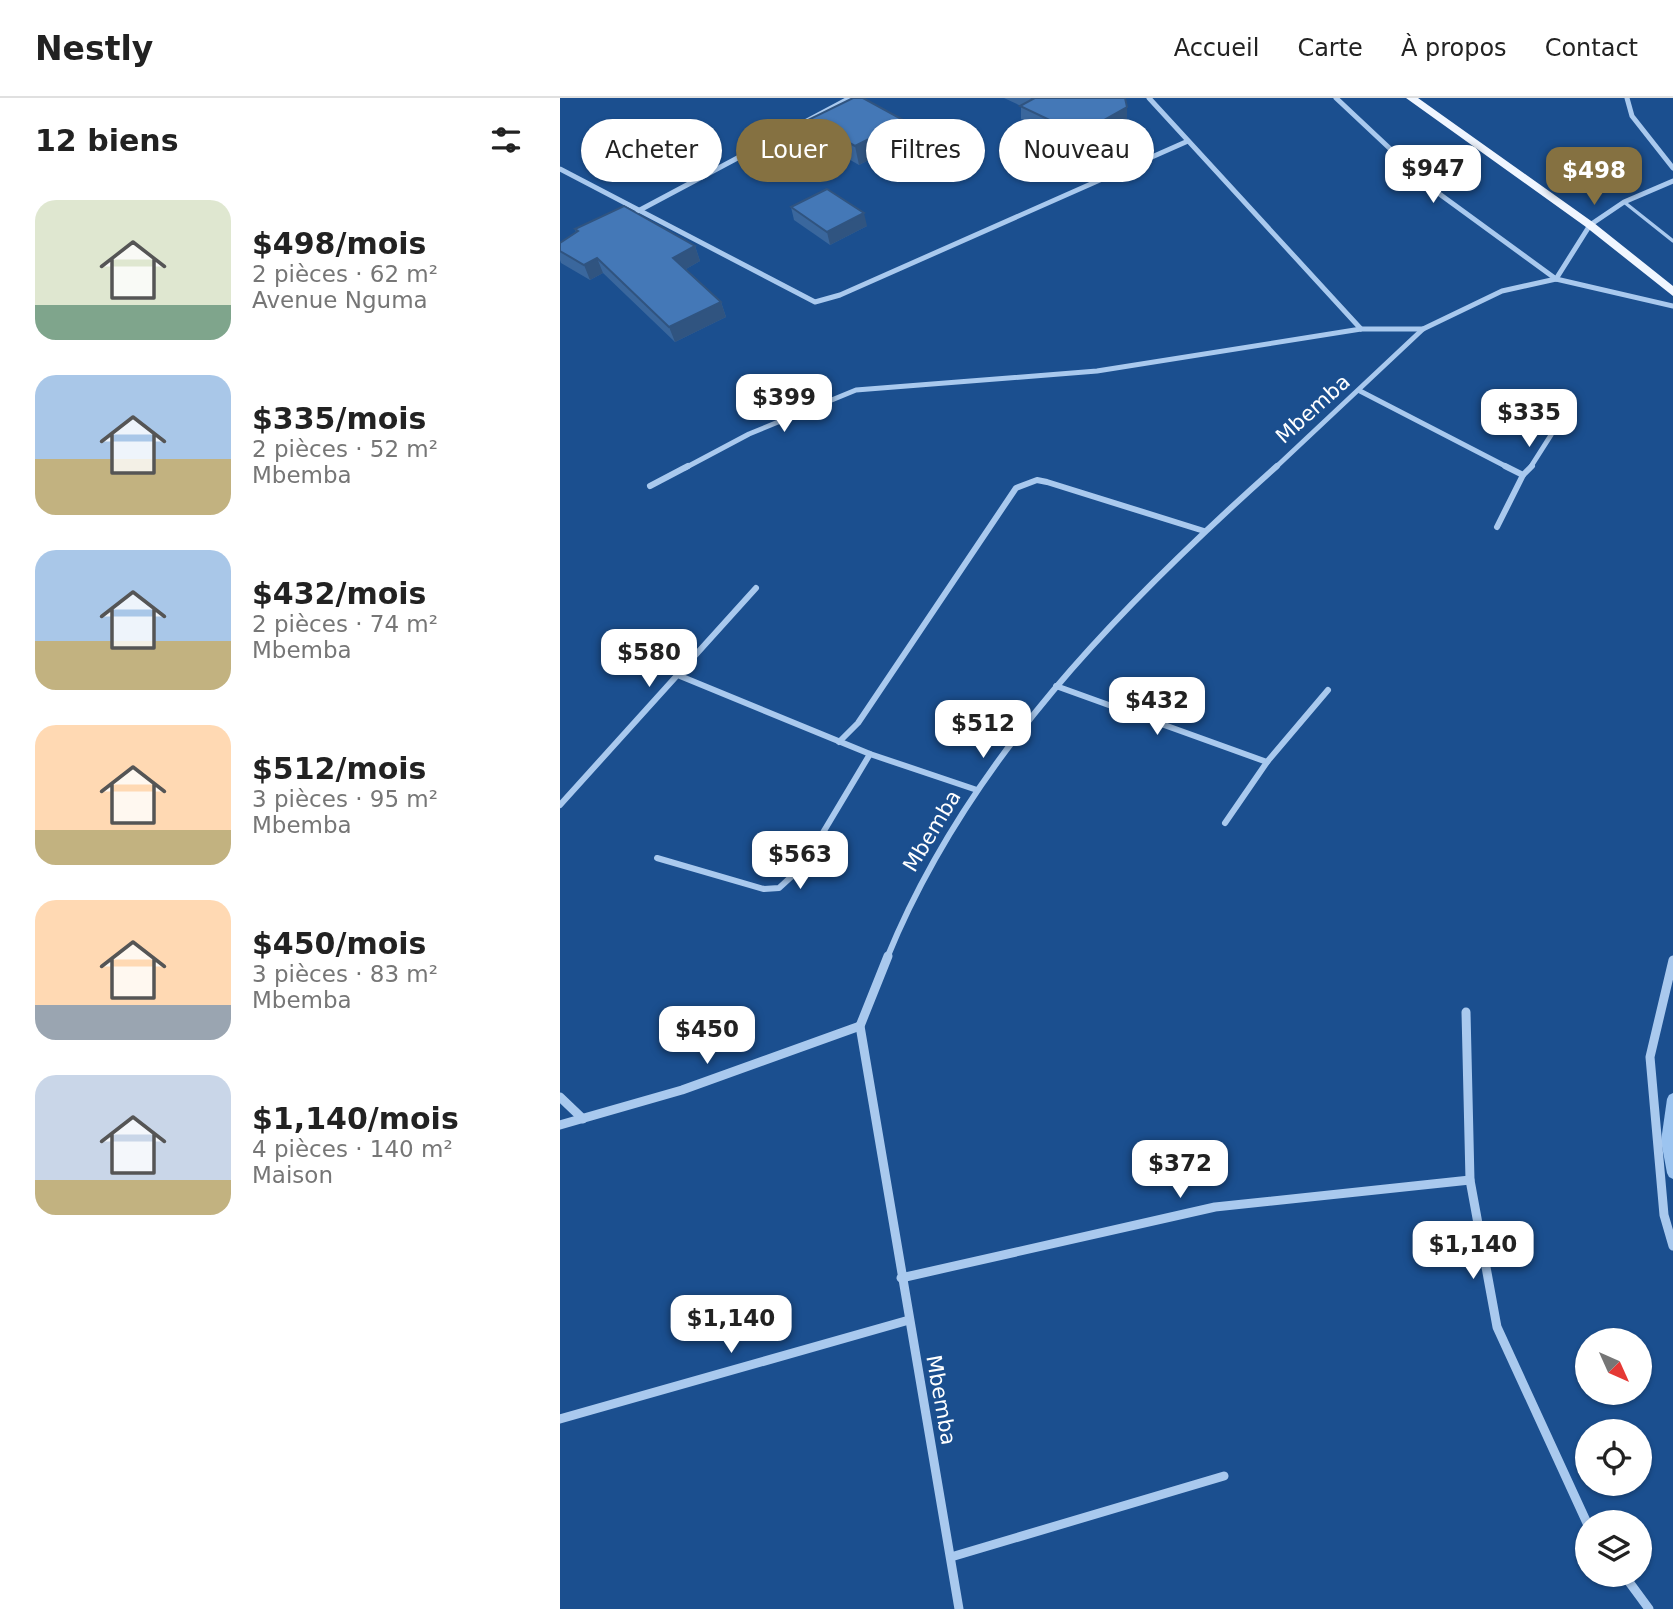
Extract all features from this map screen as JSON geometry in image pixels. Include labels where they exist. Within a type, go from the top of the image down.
[{"type":"main road","points":[[1411,98],[1590,225],[1673,292]]},
{"type":"street","points":[[638,211],[850,98]]},
{"type":"street","points":[[1149,98],[1361,329]]},
{"type":"street","points":[[1336,98],[1371,127],[1406,166],[1434,190],[1556,279],[1590,225],[1624,202],[1673,181]]},
{"type":"street","points":[[1628,98],[1632,116],[1673,168]]},
{"type":"street","points":[[560,169],[815,302],[839,295],[1188,141]]},
{"type":"street","name":"Mbemba","points":[[958,1609],[860,1026],[915,894],[977,790],[1056,686],[1204,531],[1360,391],[1423,330],[1459,309],[1502,290],[1556,279],[1673,306]]},
{"type":"street","points":[[650,486],[749,434],[856,390],[1097,370],[1361,329],[1423,330]]},
{"type":"street","points":[[1360,391],[1523,475]]},
{"type":"street","points":[[1497,527],[1523,475],[1537,461],[1551,435]]},
{"type":"street","points":[[839,742],[858,723],[1016,488],[1037,480],[1047,482],[1204,531]]},
{"type":"street","points":[[560,805],[680,676],[756,588]]},
{"type":"street","points":[[680,676],[870,754],[977,790]]},
{"type":"street","points":[[1056,686],[1267,762]]},
{"type":"street","points":[[1225,823],[1267,762],[1328,690]]},
{"type":"street","points":[[657,858],[764,889],[779,888],[803,866],[870,754]]},
{"type":"street","points":[[1673,960],[1650,1057],[1664,1215],[1673,1246]]},
{"type":"street","points":[[1466,1012],[1470,1180],[1497,1327],[1581,1510]]},
{"type":"street","points":[[560,1125],[682,1090],[860,1026]]},
{"type":"street","points":[[560,1097],[583,1119]]},
{"type":"street","points":[[901,1278],[1215,1207],[1470,1180]]},
{"type":"street","points":[[560,1419],[909,1320]]},
{"type":"street","points":[[951,1557],[1224,1476]]},
{"type":"street","points":[[1633,1587],[1649,1609]]},
{"type":"lane","points":[[1624,202],[1673,241]]},
{"type":"building","points":[[853,98],[863,98],[901,119],[866,119],[866,140],[855,146],[852,144],[852,119],[810,119]]},
{"type":"building","points":[[1031,98],[1125,98],[1127,107],[1106,119],[1047,119],[1020,106],[1033,99]]},
{"type":"building","points":[[827,189],[864,213],[827,232],[791,207]]},
{"type":"building","points":[[624,206],[695,246],[673,258],[721,302],[669,327],[597,258],[584,265],[560,251],[560,243],[578,231],[575,229]]},
{"type":"waterway","points":[[1673,1099],[1667,1141],[1673,1173]]}]
